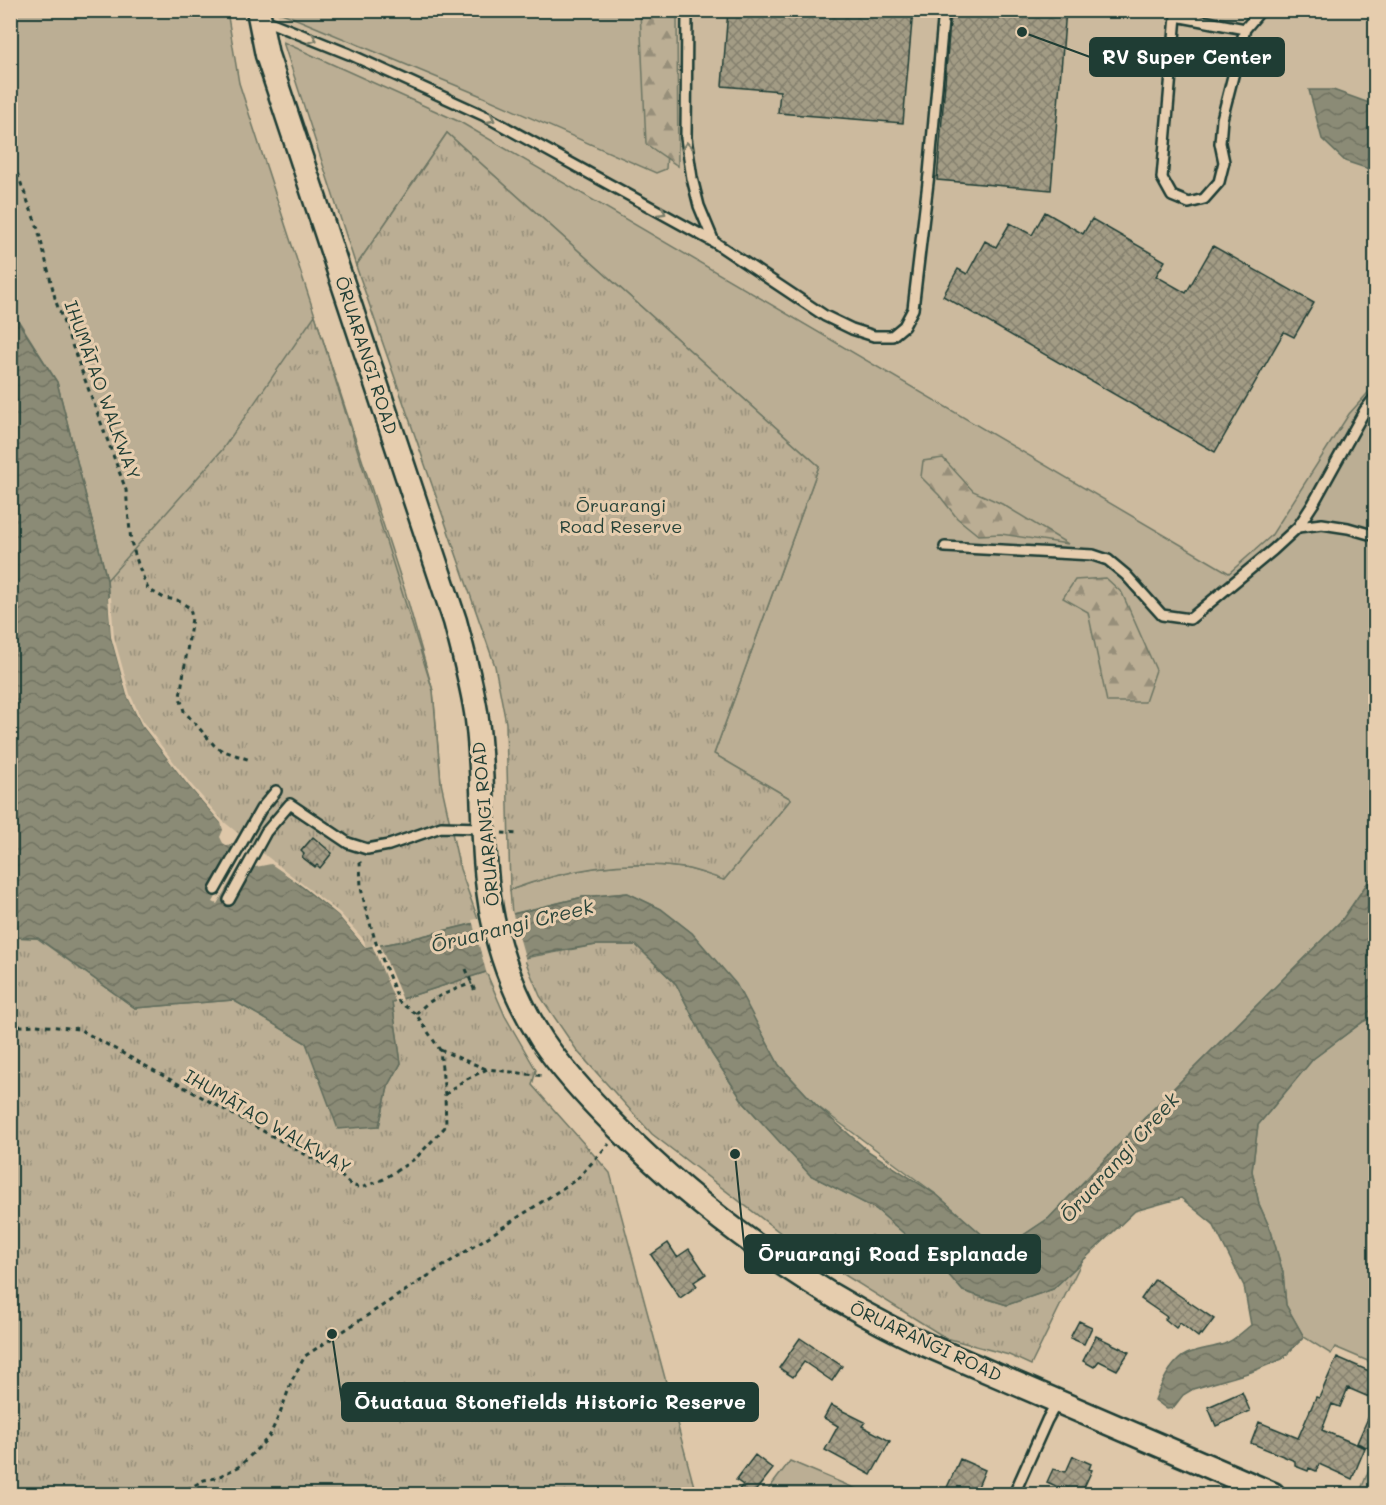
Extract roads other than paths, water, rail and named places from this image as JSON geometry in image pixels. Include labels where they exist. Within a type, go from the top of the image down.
[{"type":"street","name":"ŌRUARANGI ROAD","points":[[258,14],[267,56],[455,621],[476,712],[489,900],[500,948],[513,983],[542,1040],[566,1072],[643,1153],[708,1208],[786,1266],[856,1310],[916,1340],[1273,1494]]},
{"type":"lane","points":[[687,10],[686,138],[699,206],[714,242]]},
{"type":"lane","points":[[258,14],[485,116],[714,242],[825,316],[852,329],[874,336],[892,336],[904,326],[913,309],[929,174],[944,10]]},
{"type":"lane","points":[[1245,30],[1176,16],[1162,178],[1172,196],[1189,203],[1204,199],[1219,182],[1224,162],[1220,143],[1222,119],[1245,30],[1261,10]]},
{"type":"lane","points":[[945,547],[1093,555],[1108,561],[1126,575],[1162,615],[1190,619],[1274,550],[1298,527],[1365,410],[1376,396]]},
{"type":"lane","points":[[1298,527],[1322,524],[1376,536]]},
{"type":"lane","points":[[215,890],[261,808],[276,791]]},
{"type":"lane","points":[[229,900],[266,832],[290,804],[355,847],[373,849],[441,827],[483,828]]},
{"type":"lane","points":[[1014,1494],[1057,1402]]},
{"type":"water","points":[[1309,90],[1333,90],[1375,105],[1375,171],[1345,161],[1322,139]]},
{"type":"water","name":"Ōruarangi Creek","points":[[10,309],[57,382],[107,580],[111,637],[127,695],[141,724],[221,823],[338,915],[366,948],[583,897],[628,893],[661,909],[692,933],[736,984],[779,1065],[817,1106],[868,1151],[937,1195],[986,1238],[1019,1238],[1049,1218],[1157,1105],[1342,920],[1375,872],[1375,1017],[1364,1021],[1313,1059],[1258,1125],[1252,1171],[1259,1204],[1271,1231],[1283,1273],[1286,1305],[1304,1337],[1282,1359],[1251,1372],[1193,1389],[1183,1395],[1173,1408],[1167,1409],[1155,1400],[1167,1374],[1181,1357],[1228,1342],[1251,1325],[1244,1286],[1213,1224],[1181,1198],[1135,1211],[1053,1289],[1007,1305],[963,1291],[940,1265],[876,1209],[810,1175],[744,1103],[712,1054],[676,984],[636,945],[596,945],[533,955],[392,1002],[401,1063],[388,1087],[379,1126],[338,1129],[306,1043],[233,1000],[135,1008],[38,938],[11,937]]},
{"type":"place","name":"RV Super Center","points":[[1022,32]]},
{"type":"place","name":"Ōruarangi Road Esplanade","points":[[735,1154]]},
{"type":"place","name":"Ōtuataua Stonefields Historic Reserve","points":[[332,1334]]},
{"type":"park label","name":"Ōruarangi Road Reserve","points":[[621,515]]}]
